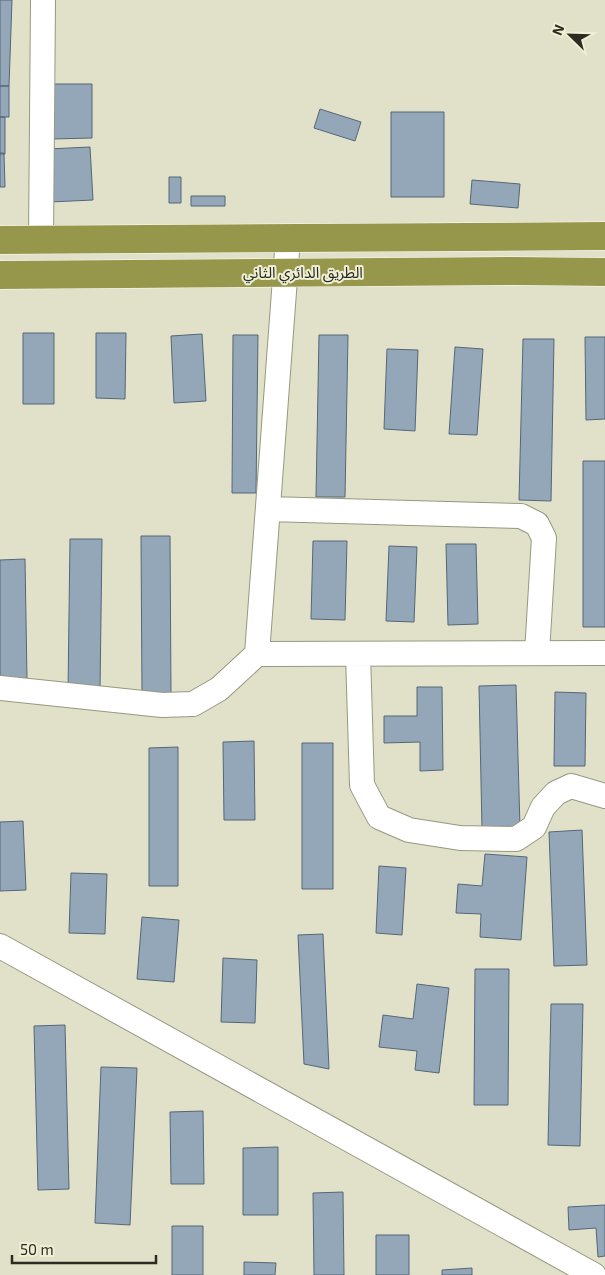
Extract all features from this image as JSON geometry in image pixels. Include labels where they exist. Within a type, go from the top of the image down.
[{"type":"highway","points":[[0,240],[605,236]]},
{"type":"highway","name":"الطريق الدائري الثاني","points":[[0,275],[605,272]]},
{"type":"street","points":[[41,239],[43,0]]},
{"type":"street","points":[[257,654],[288,238]]},
{"type":"street","points":[[268,509],[521,516],[537,524],[544,538],[537,653]]},
{"type":"street","points":[[0,688],[162,705],[193,704],[219,689],[257,654],[605,653]]},
{"type":"street","points":[[358,654],[362,785],[379,817],[409,830],[460,838],[516,839],[534,827],[543,807],[556,793],[571,786],[605,796]]},
{"type":"street","points":[[0,946],[594,1275]]},
{"type":"building","points":[[0,0],[12,0],[9,86],[0,86]]},
{"type":"building","points":[[52,84],[92,84],[92,138],[52,139]]},
{"type":"building","points":[[0,86],[9,86],[9,117],[0,117]]},
{"type":"building","points":[[320,109],[361,122],[355,141],[314,128]]},
{"type":"building","points":[[391,112],[444,112],[444,197],[391,197]]},
{"type":"building","points":[[0,117],[5,117],[5,154],[0,154]]},
{"type":"building","points":[[90,147],[93,200],[50,202],[48,149]]},
{"type":"building","points":[[0,153],[4,153],[5,187],[0,187]]},
{"type":"building","points":[[169,177],[181,177],[181,203],[169,203]]},
{"type":"building","points":[[472,180],[520,184],[518,208],[470,204]]},
{"type":"building","points":[[191,196],[225,196],[225,206],[191,206]]},
{"type":"building","points":[[23,333],[54,333],[54,404],[23,404]]},
{"type":"building","points":[[96,333],[126,333],[125,399],[96,398]]},
{"type":"building","points":[[202,334],[206,401],[174,403],[171,336]]},
{"type":"building","points":[[233,335],[258,335],[256,493],[232,493]]},
{"type":"building","points":[[319,335],[348,335],[345,497],[316,497]]},
{"type":"building","points":[[585,337],[605,337],[605,419],[586,420]]},
{"type":"building","points":[[523,339],[554,339],[551,501],[519,500]]},
{"type":"building","points":[[455,347],[483,349],[477,435],[449,434]]},
{"type":"building","points":[[387,349],[418,350],[415,431],[384,429]]},
{"type":"building","points":[[583,461],[605,461],[605,627],[583,627]]},
{"type":"building","points":[[141,536],[170,536],[171,695],[142,695]]},
{"type":"building","points":[[70,539],[102,539],[100,691],[68,691]]},
{"type":"building","points":[[313,541],[347,541],[345,620],[311,619]]},
{"type":"building","points":[[446,544],[476,544],[478,624],[448,625]]},
{"type":"building","points":[[389,546],[417,547],[414,622],[386,621]]},
{"type":"building","points":[[25,559],[27,679],[0,679],[0,560]]},
{"type":"building","points":[[516,685],[520,828],[482,829],[479,686]]},
{"type":"building","points":[[417,687],[442,687],[443,770],[420,771],[420,742],[384,743],[384,716],[417,716]]},
{"type":"building","points":[[555,692],[586,693],[585,766],[554,766]]},
{"type":"building","points":[[254,741],[255,820],[224,820],[223,742]]},
{"type":"building","points":[[302,743],[333,743],[333,889],[302,889]]},
{"type":"building","points":[[178,747],[178,886],[149,886],[149,748]]},
{"type":"building","points":[[23,821],[26,890],[0,891],[0,822]]},
{"type":"building","points":[[582,830],[587,965],[554,966],[549,832]]},
{"type":"building","points":[[485,854],[527,857],[521,940],[480,937],[481,914],[456,913],[458,884],[482,886]]},
{"type":"building","points":[[379,866],[406,868],[402,935],[376,933]]},
{"type":"building","points":[[71,873],[107,874],[105,934],[69,933]]},
{"type":"building","points":[[142,917],[179,920],[174,982],[137,979]]},
{"type":"building","points":[[323,934],[329,1069],[304,1064],[298,935]]},
{"type":"building","points":[[223,958],[257,960],[255,1023],[221,1022]]},
{"type":"building","points":[[475,969],[509,969],[508,1105],[474,1105]]},
{"type":"building","points":[[417,984],[449,988],[439,1073],[415,1070],[417,1051],[379,1047],[383,1015],[413,1019]]},
{"type":"building","points":[[551,1004],[583,1004],[580,1146],[548,1145]]},
{"type":"building","points":[[65,1025],[69,1189],[38,1190],[34,1026]]},
{"type":"building","points":[[101,1067],[137,1068],[130,1225],[95,1223]]},
{"type":"building","points":[[203,1111],[204,1184],[171,1184],[170,1112]]},
{"type":"building","points":[[278,1147],[278,1215],[243,1215],[243,1148]]},
{"type":"building","points":[[343,1192],[344,1275],[314,1275],[313,1193]]},
{"type":"building","points":[[605,1205],[605,1256],[598,1257],[596,1228],[569,1230],[568,1207]]},
{"type":"building","points":[[172,1226],[203,1226],[203,1275],[172,1275]]},
{"type":"building","points":[[376,1235],[409,1235],[409,1275],[376,1275]]},
{"type":"building","points":[[244,1262],[276,1263],[275,1275],[244,1275]]},
{"type":"building","points":[[472,1268],[472,1275],[442,1275],[442,1270]]}]
